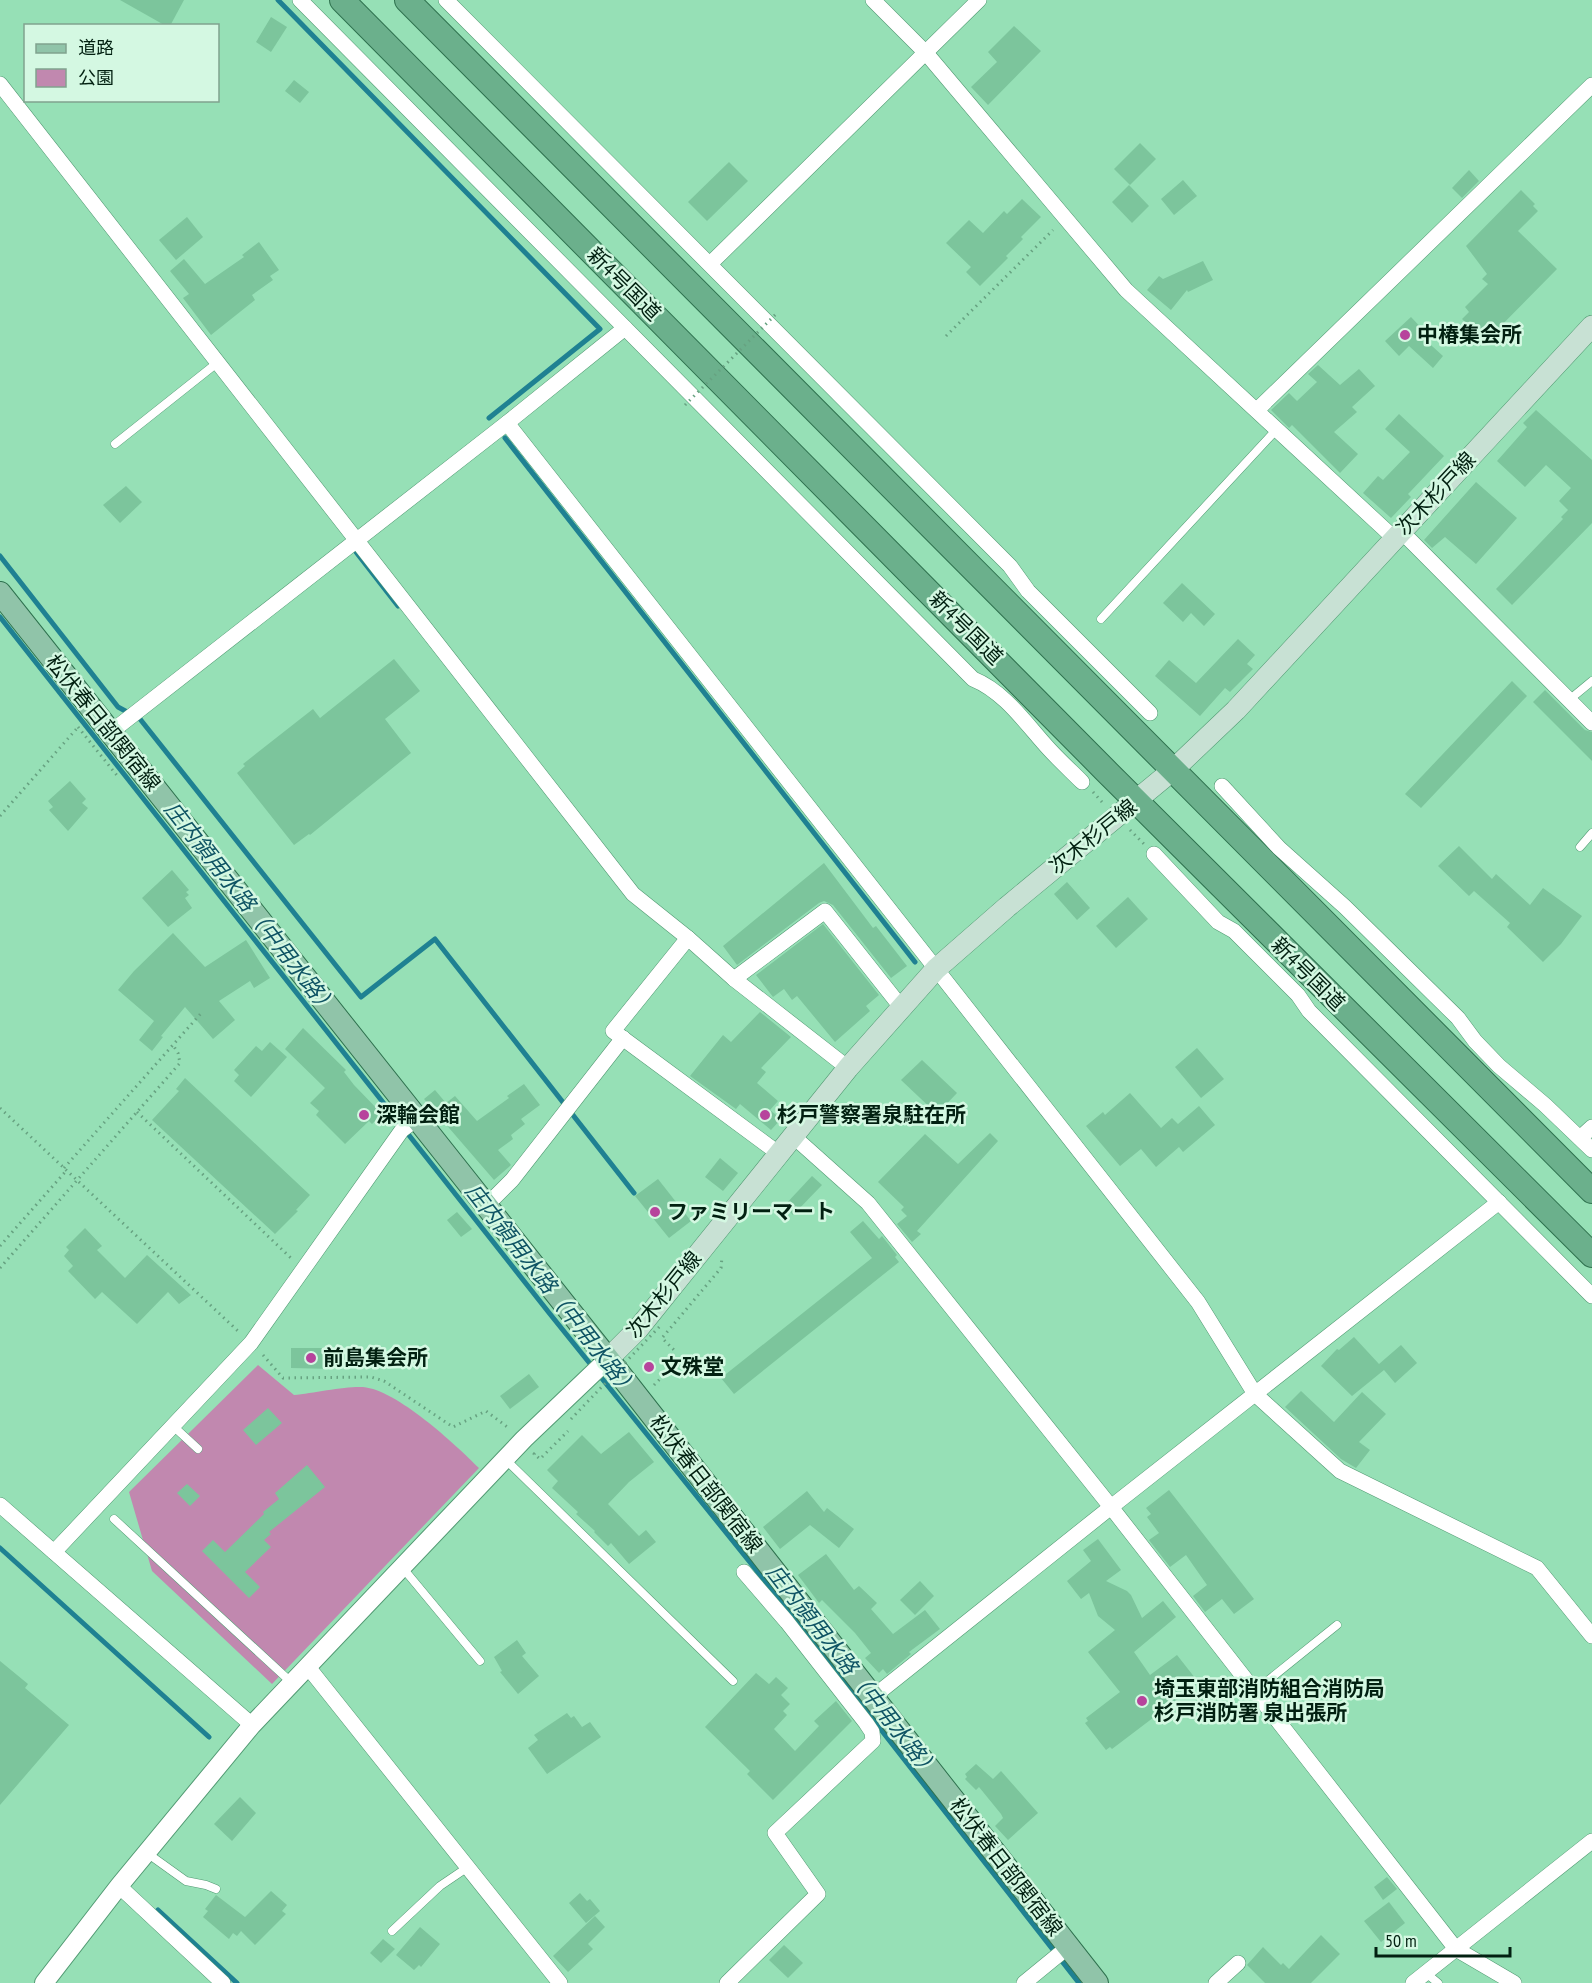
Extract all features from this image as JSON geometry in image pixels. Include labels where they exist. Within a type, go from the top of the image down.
[{"type":"highway","name":"新4号国道","points":[[342,0],[1027,707],[1137,802],[1590,1254]]},
{"type":"highway","points":[[407,0],[669,262],[1039,619],[1173,770],[1493,1076],[1592,1191]]},
{"type":"main road","name":"次木杉戸線","points":[[608,1359],[638,1329],[848,1068],[936,969],[1007,907],[1137,802],[1236,710],[1592,326]]},
{"type":"main road","name":"松伏春日部関宿線","points":[[0,593],[608,1359],[847,1681],[873,1697],[1097,1983]]},
{"type":"street","points":[[300,0],[973,679],[987,684],[1027,707],[1049,749],[1082,782]]},
{"type":"street","points":[[446,0],[1010,566],[1028,591],[1039,619],[1150,713]]},
{"type":"street","points":[[873,0],[926,53],[1126,290],[1277,429],[1397,535],[1592,723]]},
{"type":"street","points":[[710,264],[979,0]]},
{"type":"street","points":[[0,84],[633,894],[734,979],[848,1068]]},
{"type":"street","points":[[1257,410],[1592,85]]},
{"type":"street","points":[[669,262],[688,243]]},
{"type":"street","points":[[111,732],[625,328]]},
{"type":"street","points":[[507,423],[1198,1302],[1255,1394],[1340,1471],[1537,1568],[1592,1636]]},
{"type":"street","points":[[1222,786],[1279,848],[1345,907],[1458,1018],[1475,1041],[1493,1076],[1580,1138],[1592,1150]]},
{"type":"street","points":[[1154,854],[1218,922],[1234,931],[1298,995],[1309,1011],[1592,1296]]},
{"type":"street","points":[[734,979],[825,911],[901,1007]]},
{"type":"street","points":[[688,938],[613,1031],[778,1153]]},
{"type":"street","points":[[486,1206],[513,1180],[622,1038]]},
{"type":"street","points":[[54,1552],[251,1343],[402,1130],[417,1119]]},
{"type":"street","points":[[1580,1138],[1592,1126]]},
{"type":"street","points":[[793,1136],[868,1203],[1111,1508],[1456,1949],[1514,1983]]},
{"type":"street","points":[[873,1697],[1499,1202]]},
{"type":"street","points":[[1571,1274],[1590,1254]]},
{"type":"street","points":[[44,1983],[146,1852],[252,1725],[524,1439],[608,1359]]},
{"type":"street","points":[[0,1505],[252,1725]]},
{"type":"street","points":[[727,1983],[818,1894],[775,1833],[873,1740],[872,1732],[847,1681],[744,1572]]},
{"type":"street","points":[[308,1667],[560,1983]]},
{"type":"street","points":[[1413,1983],[1592,1841]]},
{"type":"street","points":[[119,1886],[223,1983]]},
{"type":"street","points":[[1023,1983],[1068,1947]]},
{"type":"street","points":[[1216,1983],[1238,1964]]},
{"type":"lane","points":[[115,444],[217,363]]},
{"type":"lane","points":[[1101,618],[1277,429]]},
{"type":"lane","points":[[1569,700],[1592,681]]},
{"type":"lane","points":[[1580,847],[1592,833]]},
{"type":"lane","points":[[172,1425],[198,1449]]},
{"type":"lane","points":[[506,1459],[733,1681]]},
{"type":"lane","points":[[114,1519],[292,1683]]},
{"type":"lane","points":[[402,1568],[480,1661]]},
{"type":"lane","points":[[1255,1691],[1337,1625]]},
{"type":"lane","points":[[146,1852],[186,1881],[216,1889]]},
{"type":"lane","points":[[392,1931],[440,1886],[468,1867]]},
{"type":"lane","points":[[1426,1973],[1438,1983]]},
{"type":"path","points":[[946,336],[1065,218]]},
{"type":"path","points":[[685,405],[777,313]]},
{"type":"path","points":[[0,816],[92,711]]},
{"type":"path","points":[[0,1246],[203,1011]]},
{"type":"path","points":[[0,1268],[180,1063],[173,1044]]},
{"type":"path","points":[[0,1108],[251,1343],[283,1377],[371,1377],[384,1381],[453,1427],[486,1411],[524,1439]]},
{"type":"path","points":[[137,1112],[303,1269]]},
{"type":"path","points":[[653,1385],[668,1371],[674,1350],[662,1338],[721,1268],[723,1248],[721,1225]]},
{"type":"path","points":[[711,1268],[721,1268]]},
{"type":"path","points":[[564,1426],[662,1324]]},
{"type":"path","points":[[541,1447],[534,1454],[540,1459],[568,1431]]},
{"type":"green space","points":[[258,1365],[294,1395],[356,1387],[377,1390],[425,1420],[479,1468],[272,1684],[152,1571],[129,1492]]},
{"type":"building","points":[[120,0],[184,0],[171,24],[162,24]]},
{"type":"building","points":[[271,17],[287,27],[271,52],[256,42]]},
{"type":"building","points":[[1014,26],[1041,51],[988,105],[971,87],[997,62],[988,52]]},
{"type":"building","points":[[294,80],[309,92],[300,103],[285,91]]},
{"type":"building","points":[[1140,143],[1156,159],[1130,185],[1114,169]]},
{"type":"building","points":[[729,162],[748,181],[707,221],[688,202]]},
{"type":"building","points":[[1469,170],[1479,181],[1462,198],[1452,188]]},
{"type":"building","points":[[1183,180],[1197,196],[1174,215],[1161,199]]},
{"type":"building","points":[[1129,185],[1149,206],[1132,223],[1112,202]]},
{"type":"building","points":[[1521,190],[1535,204],[1533,206],[1538,211],[1518,231],[1557,269],[1485,342],[1462,319],[1469,312],[1465,307],[1488,284],[1482,279],[1487,274],[1466,246]]},
{"type":"building","points":[[1022,199],[1041,217],[1021,237],[1023,239],[1006,256],[1008,258],[980,286],[966,272],[971,267],[946,243],[969,220],[983,233],[1004,211],[1007,214]]},
{"type":"building","points":[[187,217],[203,237],[176,260],[159,240]]},
{"type":"building","points":[[259,242],[279,270],[270,276],[273,280],[252,295],[255,300],[211,335],[183,298],[189,294],[170,271],[184,259],[205,284],[244,257],[242,255]]},
{"type":"building","points":[[1203,261],[1213,280],[1188,292],[1187,290],[1171,310],[1147,290],[1159,276],[1163,279]]},
{"type":"building","points":[[1411,317],[1426,333],[1422,337],[1443,356],[1433,368],[1409,346],[1399,356],[1385,341]]},
{"type":"building","points":[[1318,365],[1340,385],[1359,369],[1375,386],[1352,407],[1357,412],[1334,432],[1358,454],[1340,473],[1292,425],[1289,428],[1271,410],[1289,393],[1297,401],[1317,382],[1308,374]]},
{"type":"building","points":[[1536,410],[1592,460],[1592,523],[1512,605],[1496,589],[1563,519],[1561,517],[1568,510],[1559,501],[1571,488],[1546,465],[1525,487],[1497,461],[1527,427],[1523,423]]},
{"type":"building","points":[[1399,414],[1444,456],[1408,494],[1411,497],[1391,518],[1363,493],[1378,476],[1383,480],[1410,452],[1385,429]]},
{"type":"building","points":[[1476,482],[1517,518],[1476,564],[1445,537],[1432,548],[1424,540]]},
{"type":"building","points":[[126,486],[142,502],[120,523],[103,505]]},
{"type":"building","points":[[1182,583],[1215,614],[1204,626],[1191,613],[1183,622],[1163,603]]},
{"type":"building","points":[[1238,639],[1255,655],[1247,664],[1253,669],[1230,692],[1225,688],[1200,716],[1155,676],[1169,660],[1196,683]]},
{"type":"building","points":[[394,659],[420,691],[385,719],[411,753],[310,835],[294,845],[237,773],[245,766],[243,764],[313,709],[320,718]]},
{"type":"building","points":[[1512,681],[1527,696],[1421,808],[1405,794]]},
{"type":"building","points":[[1545,690],[1585,730],[1592,732],[1592,761],[1533,702]]},
{"type":"building","points":[[70,781],[86,799],[82,803],[88,808],[68,831],[49,810],[53,807],[48,801]]},
{"type":"building","points":[[1459,846],[1492,879],[1496,874],[1530,905],[1543,888],[1582,916],[1561,944],[1543,962],[1507,927],[1510,923],[1474,891],[1469,896],[1438,866]]},
{"type":"building","points":[[824,863],[873,928],[876,926],[907,966],[891,978],[833,905],[824,901],[737,965],[723,946]]},
{"type":"building","points":[[172,870],[189,890],[186,892],[189,895],[185,898],[192,908],[168,927],[142,898]]},
{"type":"building","points":[[1067,882],[1090,908],[1077,920],[1054,894]]},
{"type":"building","points":[[1128,897],[1148,919],[1116,948],[1096,926]]},
{"type":"building","points":[[823,924],[879,995],[866,1006],[870,1011],[835,1042],[797,996],[792,1000],[784,989],[773,997],[756,975]]},
{"type":"building","points":[[173,933],[205,967],[246,940],[270,978],[254,988],[250,981],[219,1001],[235,1020],[213,1039],[185,1007],[161,1036],[163,1037],[152,1051],[139,1040],[154,1021],[118,990]]},
{"type":"building","points":[[760,1012],[791,1037],[761,1068],[766,1072],[757,1083],[778,1101],[770,1110],[781,1119],[771,1130],[740,1104],[736,1109],[690,1076],[723,1035],[731,1042]]},
{"type":"building","points":[[303,1028],[346,1070],[344,1072],[354,1085],[382,1114],[372,1124],[369,1121],[345,1144],[316,1115],[319,1111],[310,1103],[325,1088],[285,1049]]},
{"type":"building","points":[[270,1042],[287,1057],[251,1097],[234,1081],[239,1075],[234,1070],[256,1046],[262,1051]]},
{"type":"building","points":[[1197,1048],[1224,1079],[1201,1098],[1175,1067]]},
{"type":"building","points":[[922,1060],[957,1093],[937,1114],[901,1080]]},
{"type":"building","points":[[185,1078],[310,1195],[275,1234],[152,1120],[179,1091],[176,1089]]},
{"type":"building","points":[[524,1084],[540,1105],[521,1119],[525,1124],[511,1135],[513,1139],[498,1150],[511,1165],[494,1180],[424,1099],[435,1090],[446,1103],[455,1096],[477,1121]]},
{"type":"building","points":[[1130,1093],[1161,1128],[1172,1118],[1178,1124],[1199,1106],[1215,1125],[1183,1152],[1179,1147],[1156,1167],[1141,1149],[1120,1166],[1086,1126],[1103,1112],[1105,1115]]},
{"type":"building","points":[[990,1133],[998,1141],[917,1231],[921,1234],[912,1242],[897,1224],[907,1216],[901,1210],[904,1207],[878,1182],[925,1134],[958,1164]]},
{"type":"building","points":[[720,1158],[738,1173],[723,1191],[705,1177]]},
{"type":"building","points":[[812,1176],[822,1185],[793,1215],[784,1206]]},
{"type":"building","points":[[658,1179],[691,1221],[669,1238],[635,1196]]},
{"type":"building","points":[[457,1212],[472,1229],[461,1237],[447,1220]]},
{"type":"building","points":[[863,1221],[879,1239],[882,1236],[897,1255],[895,1257],[899,1262],[734,1394],[721,1378],[872,1258],[850,1232]]},
{"type":"building","points":[[85,1228],[102,1246],[97,1250],[125,1278],[147,1255],[191,1295],[179,1304],[168,1292],[137,1324],[102,1292],[95,1299],[68,1271],[73,1266],[64,1256],[69,1250],[66,1247]]},
{"type":"building","points":[[1354,1337],[1379,1364],[1401,1345],[1417,1363],[1395,1383],[1384,1370],[1352,1396],[1321,1366],[1337,1349],[1339,1350]]},
{"type":"building","points":[[291,1348],[324,1348],[324,1354],[333,1354],[333,1369],[291,1368]]},
{"type":"building","points":[[529,1374],[539,1387],[510,1409],[500,1396]]},
{"type":"building","points":[[1301,1391],[1334,1422],[1362,1392],[1386,1414],[1359,1442],[1370,1450],[1356,1468],[1341,1459],[1285,1407]]},
{"type":"building","points":[[268,1408],[282,1423],[256,1445],[243,1430]]},
{"type":"building","points":[[629,1432],[654,1462],[629,1482],[608,1504],[639,1536],[646,1530],[656,1542],[629,1564],[611,1543],[608,1546],[576,1514],[578,1512],[552,1488],[558,1481],[547,1470],[582,1435],[601,1454]]},
{"type":"building","points":[[307,1465],[325,1487],[269,1532],[271,1534],[264,1540],[271,1547],[245,1572],[260,1587],[249,1598],[202,1551],[213,1540],[225,1552],[264,1514],[263,1512],[279,1499],[275,1493]]},
{"type":"building","points":[[187,1484],[200,1496],[190,1506],[177,1493]]},
{"type":"building","points":[[1169,1490],[1254,1599],[1234,1614],[1222,1599],[1205,1612],[1193,1596],[1207,1585],[1186,1555],[1170,1567],[1149,1540],[1159,1533],[1147,1517],[1151,1514],[1146,1508]]},
{"type":"building","points":[[807,1491],[824,1512],[827,1508],[854,1529],[839,1548],[810,1525],[780,1549],[763,1527]]},
{"type":"building","points":[[1098,1539],[1121,1570],[1106,1581],[1131,1595],[1142,1618],[1163,1601],[1176,1617],[1134,1652],[1150,1675],[1177,1655],[1199,1683],[1112,1749],[1110,1747],[1106,1750],[1085,1723],[1088,1721],[1086,1718],[1120,1692],[1088,1652],[1115,1630],[1098,1616],[1089,1593],[1081,1599],[1067,1581],[1091,1561],[1083,1550]]},
{"type":"building","points":[[826,1554],[854,1590],[859,1586],[877,1603],[871,1609],[893,1634],[925,1610],[940,1629],[909,1652],[911,1654],[887,1674],[883,1669],[879,1673],[865,1658],[871,1653],[855,1633],[822,1600],[819,1603],[798,1575]]},
{"type":"building","points":[[920,1581],[934,1596],[915,1615],[900,1600]]},
{"type":"building","points":[[517,1640],[526,1653],[522,1656],[539,1676],[518,1694],[500,1672],[502,1671],[494,1657]]},
{"type":"building","points":[[0,1661],[28,1684],[25,1688],[69,1725],[0,1805]]},
{"type":"building","points":[[756,1673],[769,1684],[776,1677],[788,1688],[781,1695],[790,1704],[783,1711],[787,1715],[774,1729],[795,1751],[819,1726],[814,1721],[836,1701],[852,1721],[773,1800],[747,1774],[750,1771],[705,1727]]},
{"type":"building","points":[[567,1713],[571,1718],[574,1716],[582,1727],[590,1722],[601,1737],[547,1774],[528,1748],[538,1740],[534,1735]]},
{"type":"building","points":[[976,1764],[993,1779],[1001,1771],[1038,1813],[1008,1840],[995,1826],[1003,1818],[1001,1814],[979,1787],[976,1790],[965,1779],[967,1777],[965,1774]]},
{"type":"building","points":[[240,1797],[256,1813],[232,1841],[214,1824]]},
{"type":"building","points":[[1387,1877],[1397,1889],[1383,1900],[1374,1887]]},
{"type":"building","points":[[271,1891],[287,1905],[282,1911],[286,1914],[255,1945],[241,1931],[237,1936],[233,1933],[229,1939],[203,1917],[208,1911],[205,1909],[216,1895],[245,1917]]},
{"type":"building","points":[[580,1893],[587,1901],[590,1899],[600,1911],[586,1923],[569,1903]]},
{"type":"building","points":[[1389,1902],[1405,1923],[1381,1942],[1364,1921]]},
{"type":"building","points":[[595,1916],[605,1927],[588,1944],[593,1949],[568,1972],[553,1956]]},
{"type":"building","points":[[420,1927],[440,1944],[421,1967],[419,1965],[414,1970],[396,1955]]},
{"type":"building","points":[[1321,1935],[1340,1954],[1311,1983],[1265,1983],[1247,1965],[1263,1947],[1281,1965],[1283,1963],[1289,1969]]},
{"type":"building","points":[[383,1939],[395,1949],[381,1963],[370,1953]]},
{"type":"building","points":[[784,1945],[803,1963],[788,1978],[769,1960]]},
{"type":"waterway","points":[[278,0],[600,329],[489,418]]},
{"type":"waterway","points":[[505,438],[915,962]]},
{"type":"waterway","points":[[356,552],[398,606]]},
{"type":"waterway","points":[[0,556],[118,707],[140,719],[361,997],[435,939],[634,1193]]},
{"type":"waterway","name":"庄内領用水路（中用水路）","points":[[0,617],[550,1314],[753,1566],[1079,1983]]},
{"type":"waterway","points":[[0,1548],[209,1737]]},
{"type":"waterway","points":[[158,1910],[237,1983]]},
{"type":"place","name":"中椿集会所","points":[[1405,335]]},
{"type":"place","name":"深輪会館","points":[[364,1115]]},
{"type":"place","name":"杉戸警察署泉駐在所","points":[[765,1115]]},
{"type":"place","name":"ファミリーマート","points":[[655,1212]]},
{"type":"place","name":"前島集会所","points":[[311,1358]]},
{"type":"place","name":"文殊堂","points":[[649,1367]]},
{"type":"place","name":"埼玉東部消防組合消防局 杉戸消防署 泉出張所","points":[[1142,1701]]}]
